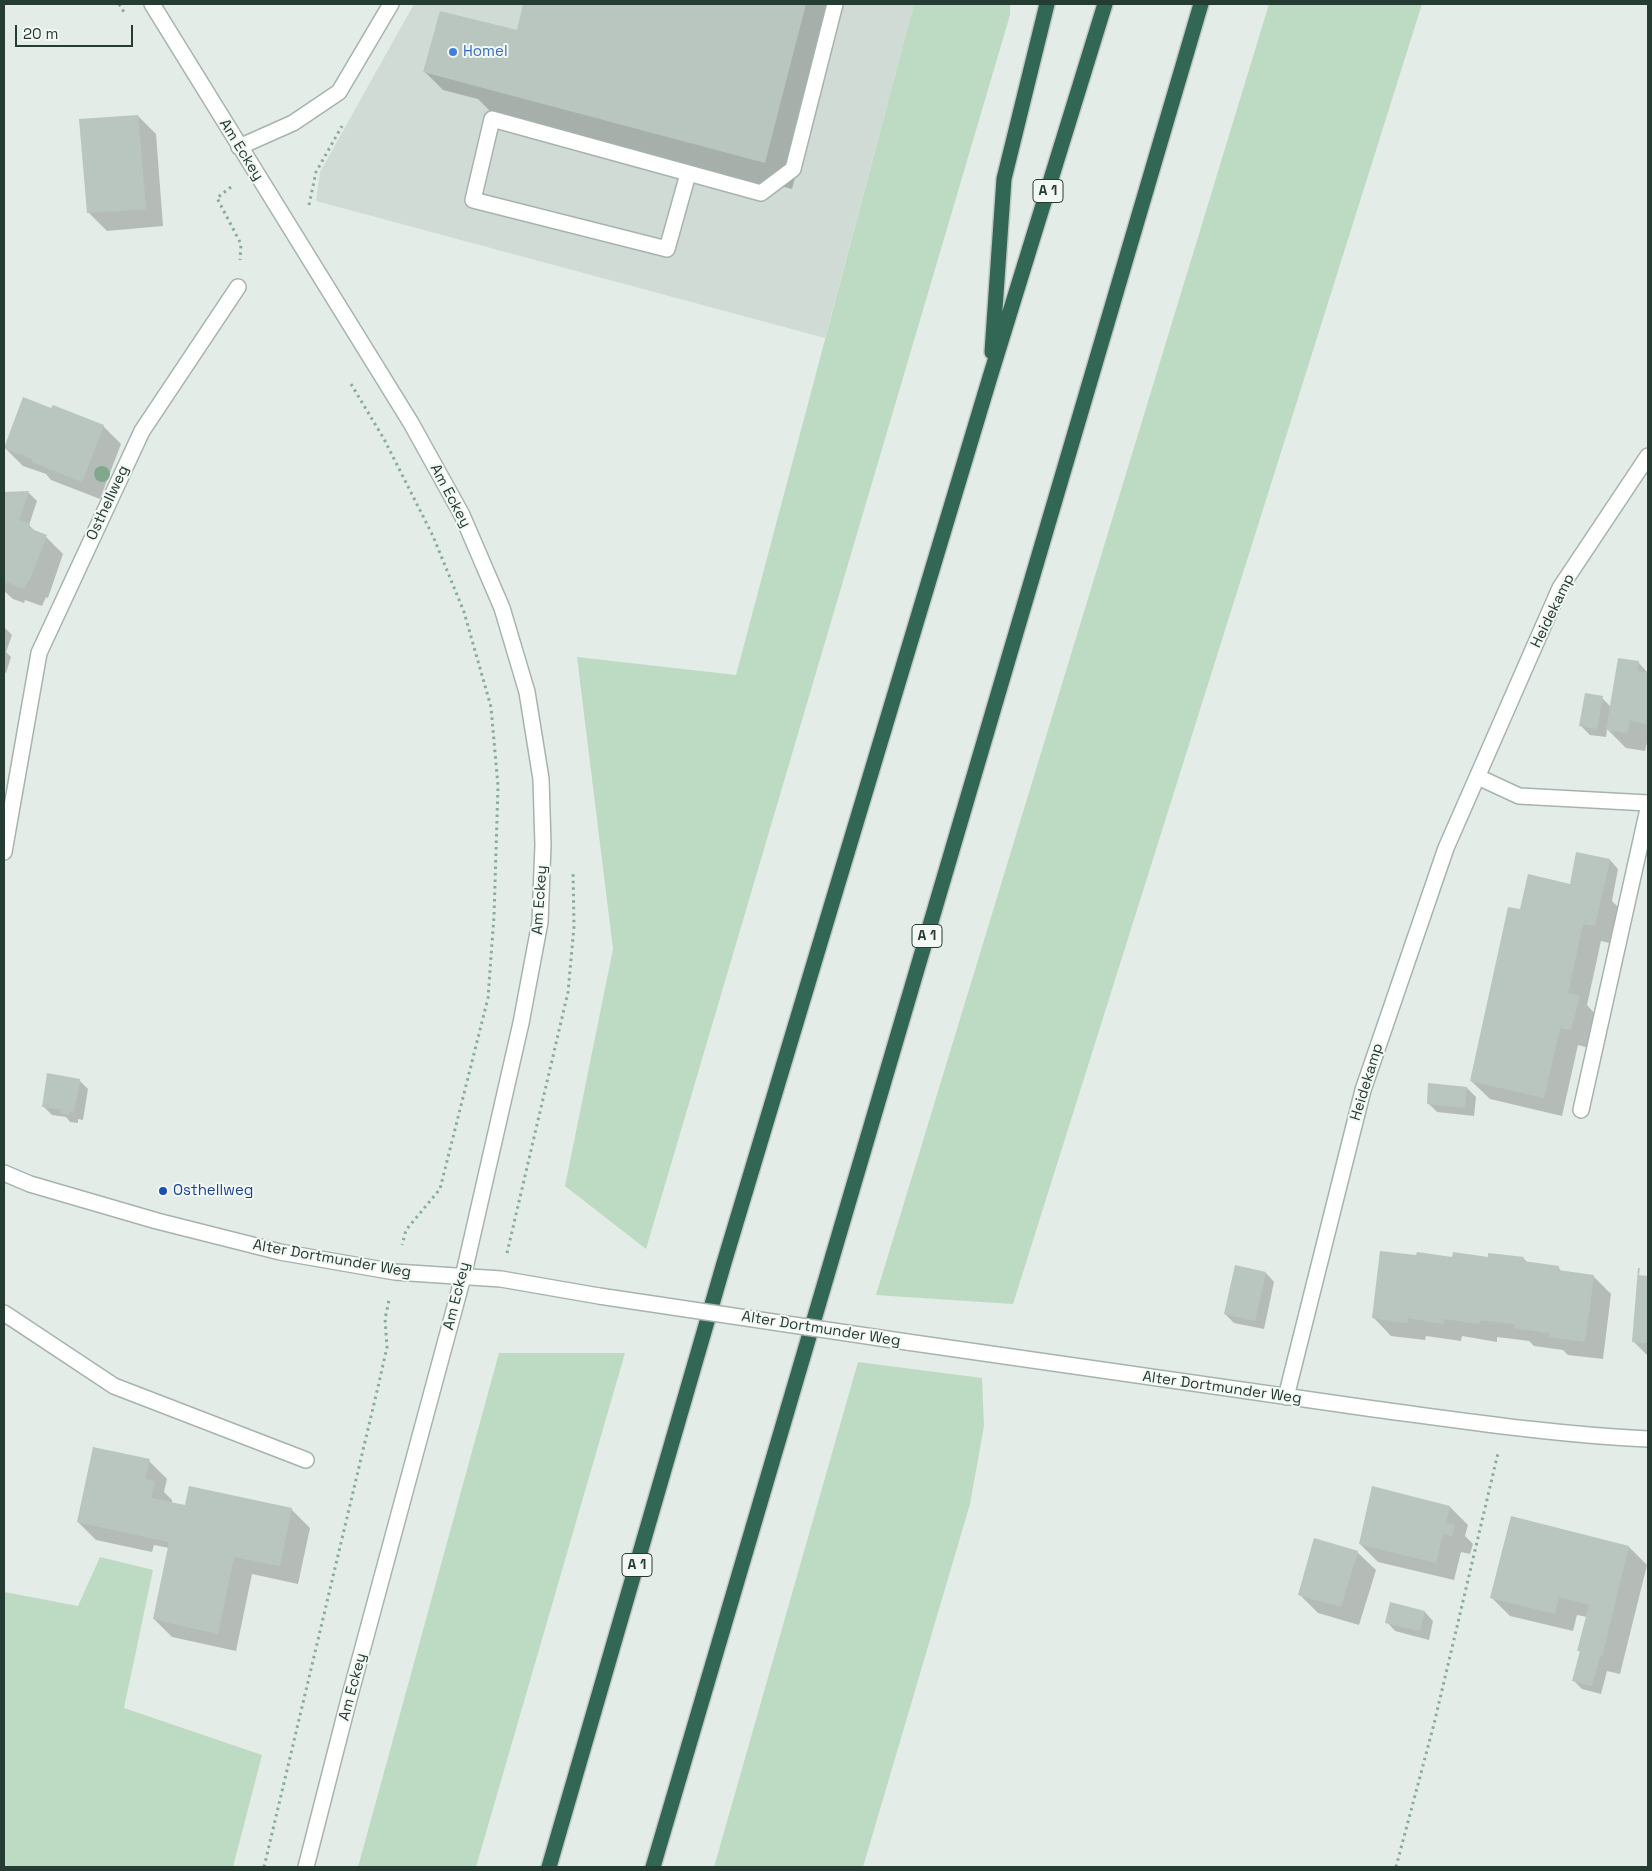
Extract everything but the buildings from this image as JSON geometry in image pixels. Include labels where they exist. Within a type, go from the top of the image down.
[{"type":"highway","points":[[990,377],[1004,179],[1047,4]]},
{"type":"highway","name":"A 1","points":[[550,1867],[724,1263],[990,377],[1105,4]]},
{"type":"highway","name":"A 1","points":[[653,1867],[1202,4]]},
{"type":"street","name":"Am Eckey","points":[[152,4],[411,423],[462,514],[502,608],[527,692],[541,779],[543,845],[540,922],[521,1023],[463,1277],[349,1699],[306,1867]]},
{"type":"street","points":[[239,147],[292,122],[339,92],[391,4]]},
{"type":"street","points":[[688,174],[667,249],[473,200],[492,118],[762,193],[793,169],[835,4]]},
{"type":"street","name":"Osthellweg","points":[[4,852],[39,653],[142,431],[238,287]]},
{"type":"street","name":"Heidekamp","points":[[1286,1397],[1363,1090],[1446,848],[1560,588],[1648,456]]},
{"type":"street","points":[[1478,777],[1519,796],[1648,803]]},
{"type":"street","points":[[1581,1110],[1648,809]]},
{"type":"street","name":"Alter Dortmunder Weg","points":[[4,1173],[30,1184],[157,1221],[280,1252],[395,1272],[501,1279],[599,1296],[1286,1397],[1505,1426],[1605,1437],[1648,1439]]},
{"type":"street","points":[[4,1313],[114,1386],[306,1460]]},
{"type":"path","points":[[119,4],[129,20]]},
{"type":"path","points":[[308,211],[316,172],[345,120]]},
{"type":"path","points":[[227,179],[237,195]]},
{"type":"path","points":[[232,187],[217,198],[241,244],[238,287]]},
{"type":"path","points":[[264,1867],[387,1347],[385,1319],[395,1272],[406,1230],[440,1189],[488,998],[494,916],[498,786],[491,707],[464,612],[433,536],[384,439],[348,380]]},
{"type":"path","points":[[501,1279],[568,992],[574,927],[573,868]]},
{"type":"path","points":[[1396,1867],[1436,1714],[1505,1426]]},
{"type":"shaded area","points":[[414,4],[914,4],[825,338],[316,201],[320,172]]},
{"type":"green space","points":[[914,4],[1010,4],[1010,15],[646,1249],[565,1186],[613,949],[577,657],[736,675]]},
{"type":"green space","points":[[1269,4],[1422,4],[1013,1304],[876,1295]]},
{"type":"green space","points":[[499,1353],[625,1353],[476,1867],[358,1867]]},
{"type":"green space","points":[[858,1362],[982,1378],[984,1426],[970,1504],[863,1867],[714,1867]]},
{"type":"green space","points":[[100,1557],[153,1570],[124,1708],[262,1755],[233,1867],[4,1867],[4,1592],[78,1606]]},
{"type":"place","name":"Homel","points":[[453,52]]},
{"type":"place","name":"Osthellweg","points":[[163,1191]]}]
